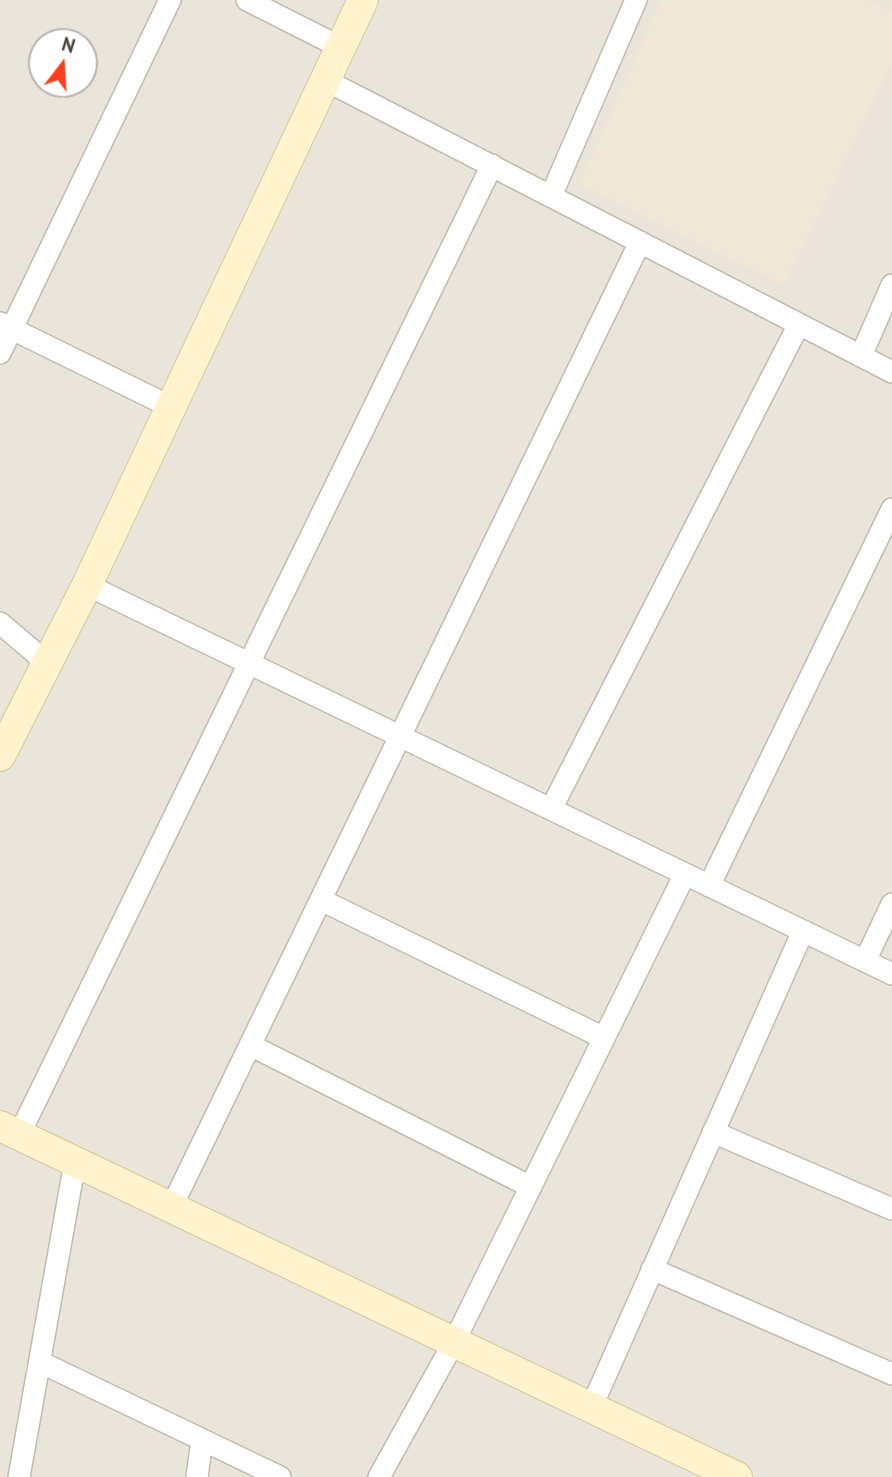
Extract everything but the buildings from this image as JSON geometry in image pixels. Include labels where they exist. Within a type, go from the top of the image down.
[{"type":"street","points":[[0,353],[6,326],[170,0]]},
{"type":"street","points":[[247,0],[340,47]]},
{"type":"street","points":[[0,756],[87,585],[363,0]]},
{"type":"street","points":[[551,196],[636,0]]},
{"type":"street","points":[[325,80],[892,372]]},
{"type":"street","points":[[492,165],[249,663],[9,1131],[737,1477]]},
{"type":"street","points":[[171,1208],[640,242]]},
{"type":"street","points":[[862,356],[892,285]]},
{"type":"street","points":[[551,809],[799,324]]},
{"type":"street","points":[[6,326],[171,407]]},
{"type":"street","points":[[709,886],[892,509]]},
{"type":"street","points":[[87,585],[892,974]]},
{"type":"street","points":[[0,623],[47,663]]},
{"type":"street","points":[[379,1477],[454,1342],[685,874]]},
{"type":"street","points":[[321,900],[604,1038]]},
{"type":"street","points":[[865,961],[892,904]]},
{"type":"street","points":[[591,1408],[803,930]]},
{"type":"street","points":[[250,1045],[531,1187]]},
{"type":"street","points":[[713,1132],[892,1209]]},
{"type":"street","points":[[19,1477],[75,1162]]},
{"type":"street","points":[[652,1269],[892,1374]]},
{"type":"street","points":[[40,1362],[280,1477]]},
{"type":"street","points":[[197,1477],[202,1440]]},
{"type":"shaded area","points":[[0,0],[892,0],[892,1477],[0,1477]]},
{"type":"shaded area","points":[[661,0],[868,0],[892,12],[892,65],[784,285],[579,184]]}]
